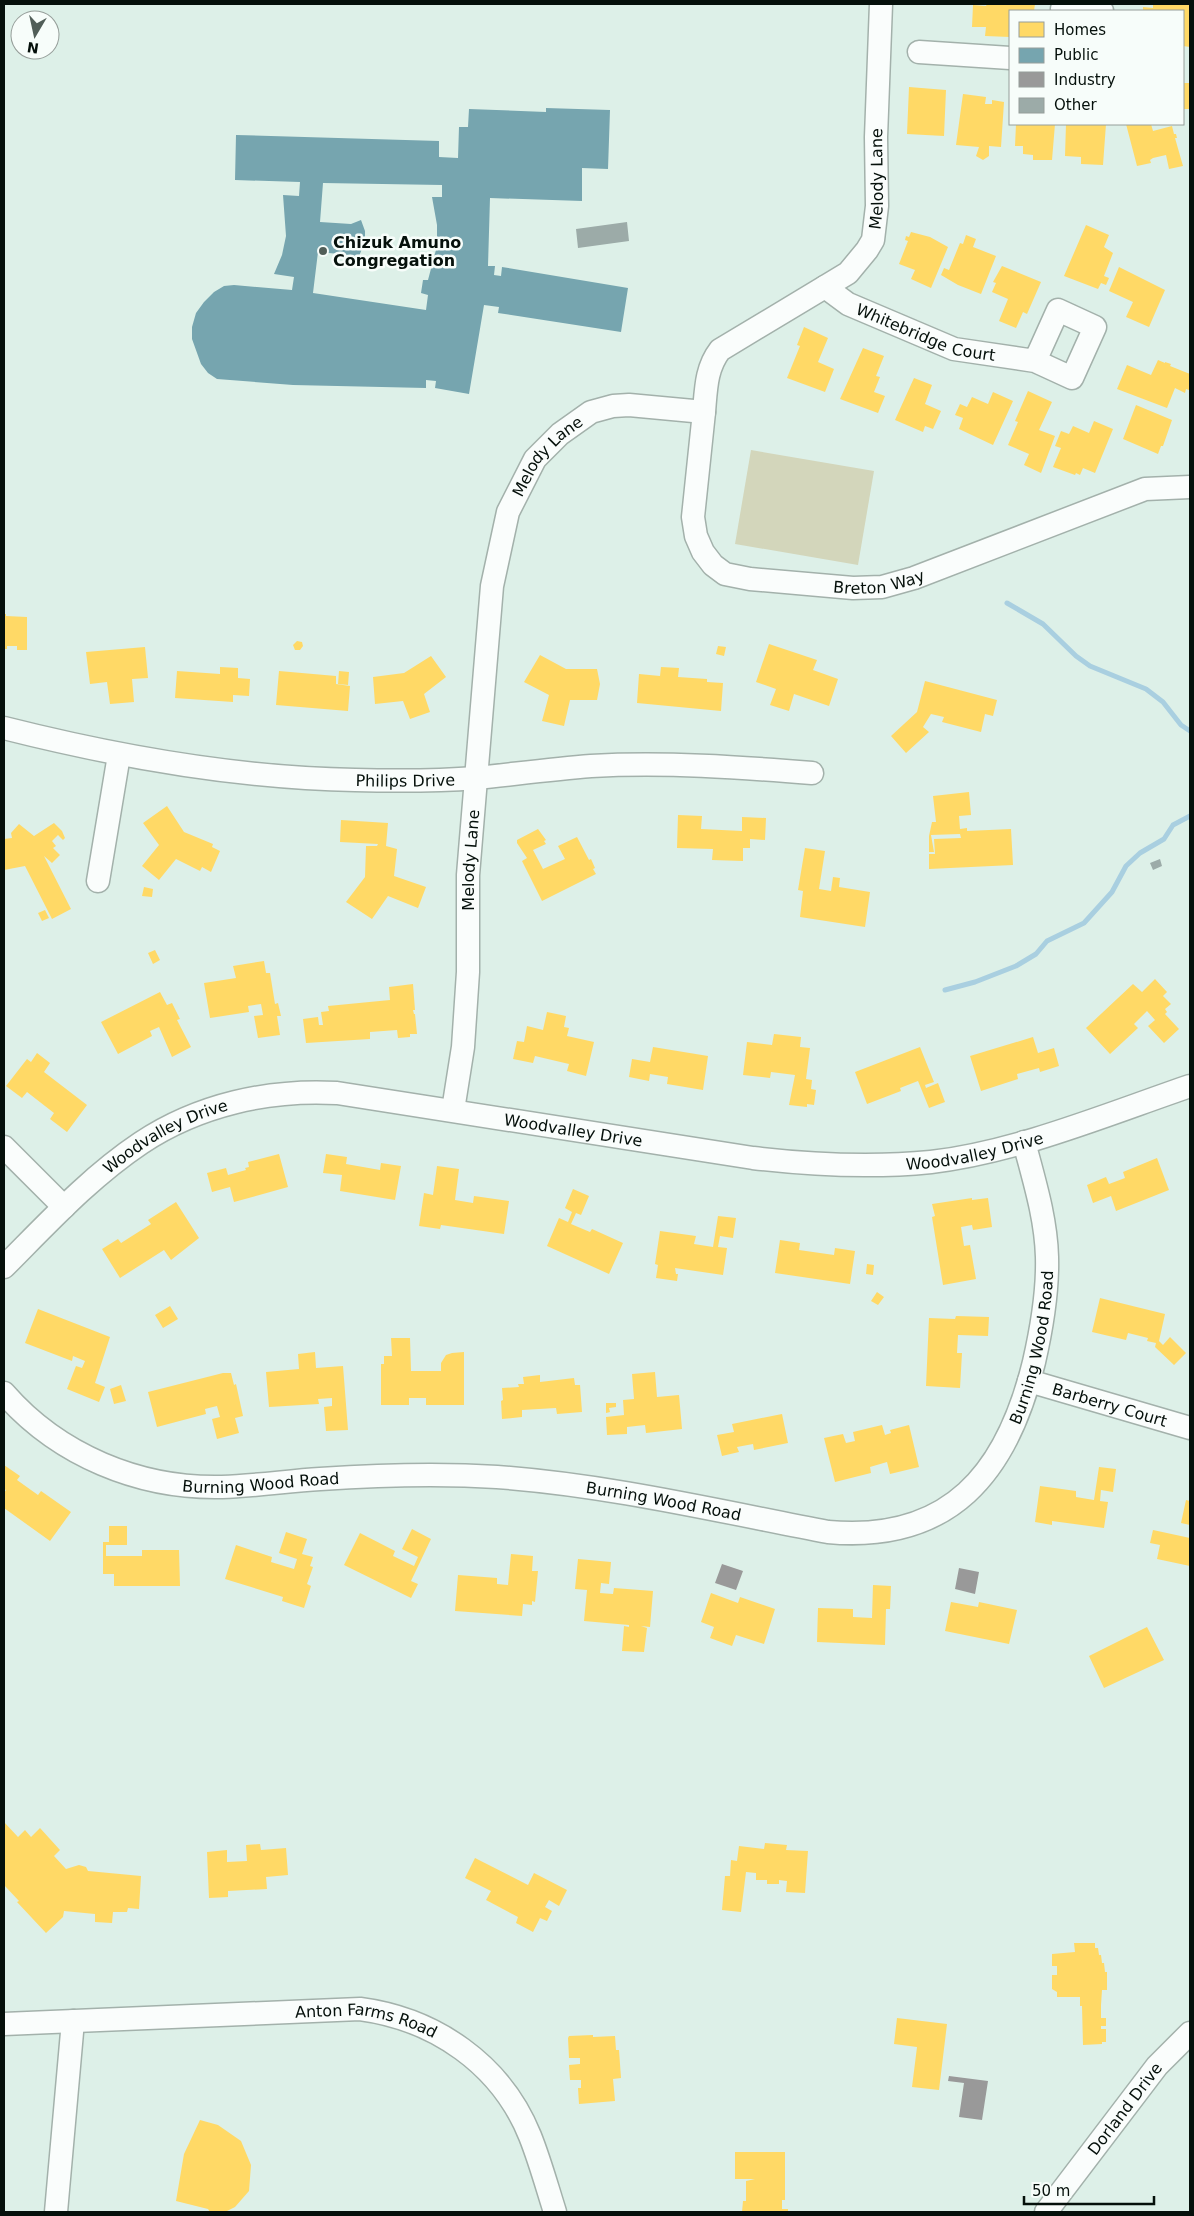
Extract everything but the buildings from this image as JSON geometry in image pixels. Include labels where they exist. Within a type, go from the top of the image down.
[{"type":"street","name":"Melody Lane","points":[[453,1110],[464,1030],[468,972],[468,875],[492,586],[508,512],[535,459],[548,444],[591,412],[629,405],[704,412],[708,374],[712,360],[720,350],[848,273],[867,250],[873,240],[877,206],[876,137],[881,4]]},
{"type":"street","points":[[1062,8],[1089,10]]},
{"type":"street","points":[[919,52],[1009,58]]},
{"type":"street","name":"Whitebridge Court","points":[[825,287],[848,304],[954,349],[1036,361]]},
{"type":"street","name":"Breton Way","points":[[704,412],[693,517],[696,536],[703,552],[713,565],[725,574],[750,579],[852,588],[882,587],[914,578],[1145,489],[1190,487]]},
{"type":"street","name":"Philips Drive","points":[[4,728],[56,742],[119,755],[244,773],[310,779],[408,780],[476,778],[591,766],[636,764],[721,766],[812,773]]},
{"type":"street","points":[[98,881],[119,755]]},
{"type":"street","name":"Woodvalley Drive","points":[[4,1268],[64,1208],[111,1165],[142,1143],[179,1122],[238,1102],[280,1093],[306,1091],[337,1093],[753,1158],[816,1165],[869,1166],[932,1162],[1024,1142],[1190,1086]]},
{"type":"street","name":"Burning Wood Road","points":[[4,1393],[22,1415],[54,1439],[86,1458],[120,1472],[155,1480],[222,1487],[375,1475],[431,1474],[503,1478],[589,1487],[828,1532],[853,1534],[896,1529],[940,1512],[966,1494],[978,1482],[1001,1451],[1018,1415],[1029,1381],[1044,1314],[1047,1257],[1044,1220],[1024,1142]]},
{"type":"street","points":[[4,1147],[64,1208]]},
{"type":"street","name":"Barberry Court","points":[[1029,1381],[1190,1428]]},
{"type":"street","name":"Anton Farms Road","points":[[4,2024],[360,2008],[400,2018],[448,2038],[487,2069],[502,2086],[529,2135],[555,2212]]},
{"type":"street","points":[[56,2212],[73,2021]]},
{"type":"street","name":"Dorland Drive","points":[[1046,2212],[1157,2066],[1190,2033]]},
{"type":"green space","points":[[751,450],[874,471],[858,565],[735,544]]},
{"type":"waterway","points":[[1007,603],[1043,624],[1076,656],[1090,666],[1146,689],[1163,702],[1181,725],[1190,731]]},
{"type":"waterway","points":[[945,990],[975,982],[1016,966],[1036,954],[1047,941],[1084,923],[1112,892],[1126,866],[1140,853],[1164,839],[1173,825],[1190,816]]},
{"type":"place","name":"Chizuk Amuno Congregation","points":[[323,251]]}]
